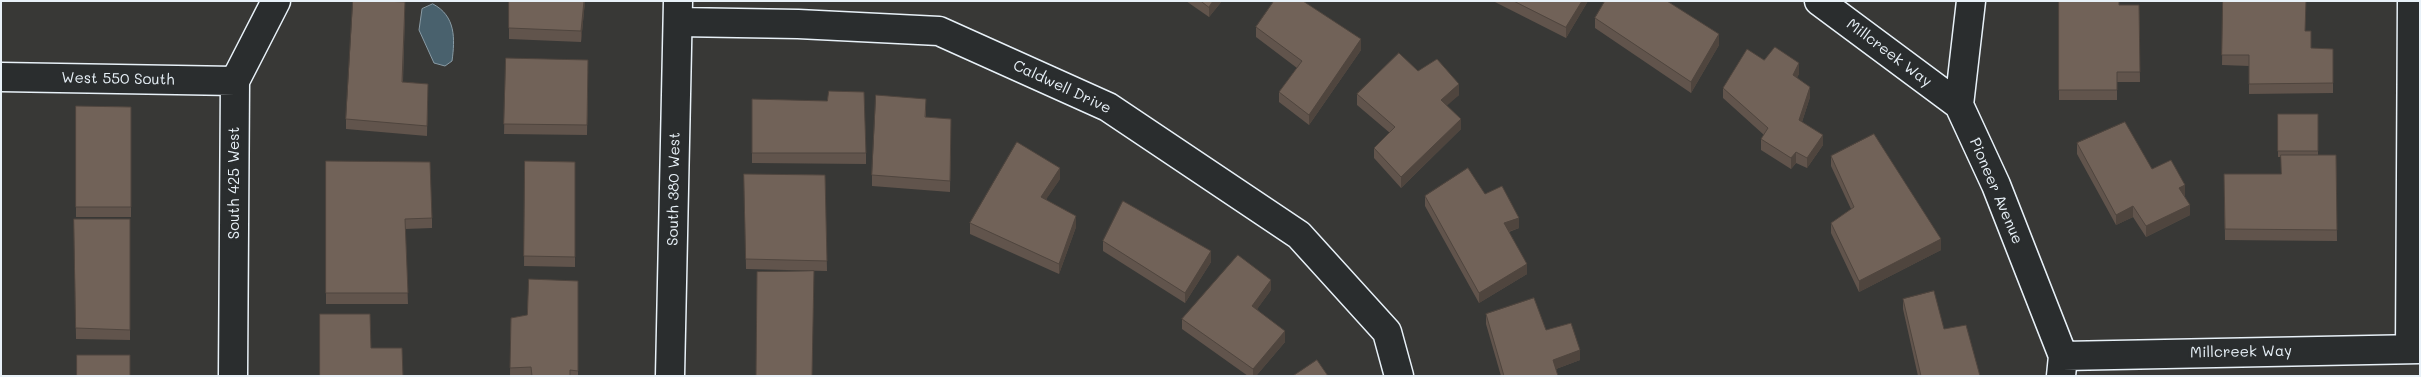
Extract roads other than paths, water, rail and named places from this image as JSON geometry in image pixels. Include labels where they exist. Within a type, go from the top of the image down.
[{"type":"street","name":"South 425 West","points":[[233,376],[235,82],[276,1]]},
{"type":"street","name":"Millcreek Way","points":[[1819,1],[1958,105]]},
{"type":"street","points":[[1958,105],[1971,1]]},
{"type":"street","points":[[2412,1],[2415,349]]},
{"type":"street","name":"South 380 West","points":[[670,376],[678,12]]},
{"type":"street","name":"Caldwell Drive","points":[[678,12],[798,24],[939,30],[1108,107],[1299,235],[1387,332],[1399,376]]},
{"type":"street","name":"West 550 South","points":[[1,76],[235,82]]},
{"type":"street","name":"Pioneer Avenue","points":[[1958,105],[1996,185],[2062,366]]},
{"type":"street","name":"Millcreek Way","points":[[2062,366],[2415,349]]},
{"type":"water","points":[[433,4],[446,15],[452,29],[454,44],[452,61],[445,66],[434,63],[419,30],[422,9]]}]
